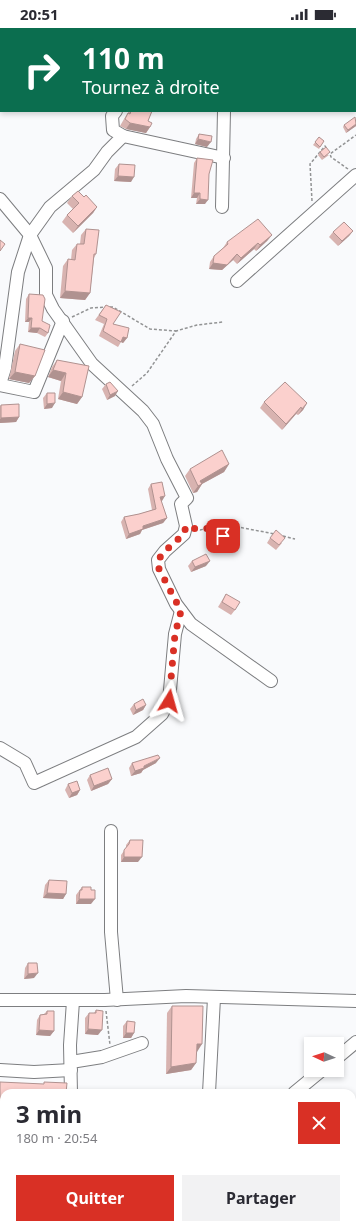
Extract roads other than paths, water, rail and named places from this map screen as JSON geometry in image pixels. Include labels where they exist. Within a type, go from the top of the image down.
[{"type":"street","points":[[115,112],[112,116],[113,130],[123,136],[224,158]]},
{"type":"street","points":[[222,207],[224,112]]},
{"type":"street","points":[[63,321],[34,392],[0,385],[7,353],[18,272],[30,235],[50,208],[94,170],[106,152],[123,136]]},
{"type":"street","points":[[237,281],[356,175]]},
{"type":"street","points":[[0,199],[30,235],[46,268],[46,295],[53,309],[63,321],[92,364],[122,394],[143,411],[153,424],[167,459],[187,498],[181,504],[186,526],[184,534],[165,551],[158,560],[159,569],[181,611],[191,624],[271,681]]},
{"type":"street","points":[[0,748],[25,762],[34,783],[136,737],[162,714],[169,701],[175,634],[181,611]]},
{"type":"street","points":[[111,831],[111,932],[117,1000]]},
{"type":"street","points":[[0,1000],[73,1001],[186,996],[356,1001]]},
{"type":"street","points":[[209,1089],[214,998]]},
{"type":"street","points":[[71,1089],[73,1001]]},
{"type":"street","points":[[344,1052],[356,1042]]},
{"type":"street","points":[[0,1070],[34,1072],[71,1066],[142,1043]]},
{"type":"street","points":[[299,1089],[313,1077]]}]
